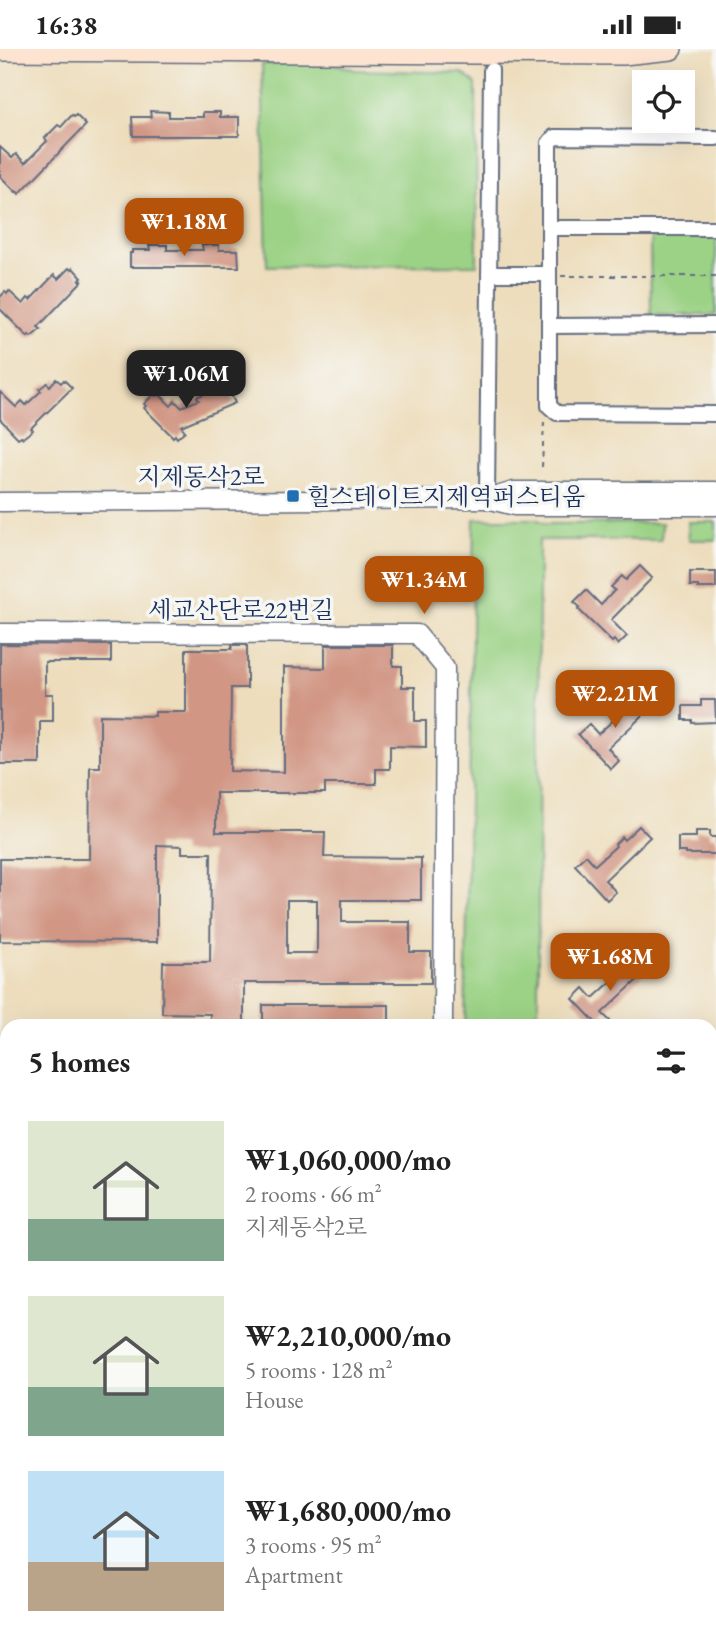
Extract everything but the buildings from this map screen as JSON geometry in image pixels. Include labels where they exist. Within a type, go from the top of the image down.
[{"type":"main road","points":[[0,50],[623,54],[671,49]]},
{"type":"street","points":[[462,54],[491,70]]},
{"type":"street","points":[[491,70],[522,54]]},
{"type":"street","points":[[487,499],[491,70]]},
{"type":"street","points":[[716,138],[554,137],[549,143],[550,228],[554,275],[549,326],[549,406],[557,413],[716,414]]},
{"type":"street","points":[[550,228],[716,228]]},
{"type":"street","points":[[489,274],[554,275]]},
{"type":"street","points":[[549,326],[716,325]]},
{"type":"street","name":"지제동삭2로","points":[[487,499],[514,491],[716,491]]},
{"type":"street","name":"지제동삭2로","points":[[0,502],[487,499],[515,506],[716,506]]},
{"type":"street","name":"세교산단로22번길","points":[[0,633],[417,634],[445,668],[443,1019]]},
{"type":"path","points":[[554,275],[716,276]]},
{"type":"path","points":[[542,467],[545,419],[552,409]]},
{"type":"green space","points":[[332,63],[355,70],[462,73],[476,84],[477,265],[267,266],[262,64]]},
{"type":"green space","points":[[650,236],[716,237],[716,315],[651,315]]},
{"type":"green space","points":[[474,519],[536,519],[546,524],[662,523],[661,540],[539,540],[538,1019],[465,1019]]},
{"type":"green space","points":[[688,522],[716,522],[716,540],[689,540]]},
{"type":"place","name":"힐스테이트지제역퍼스티움","points":[[293,496]]}]
